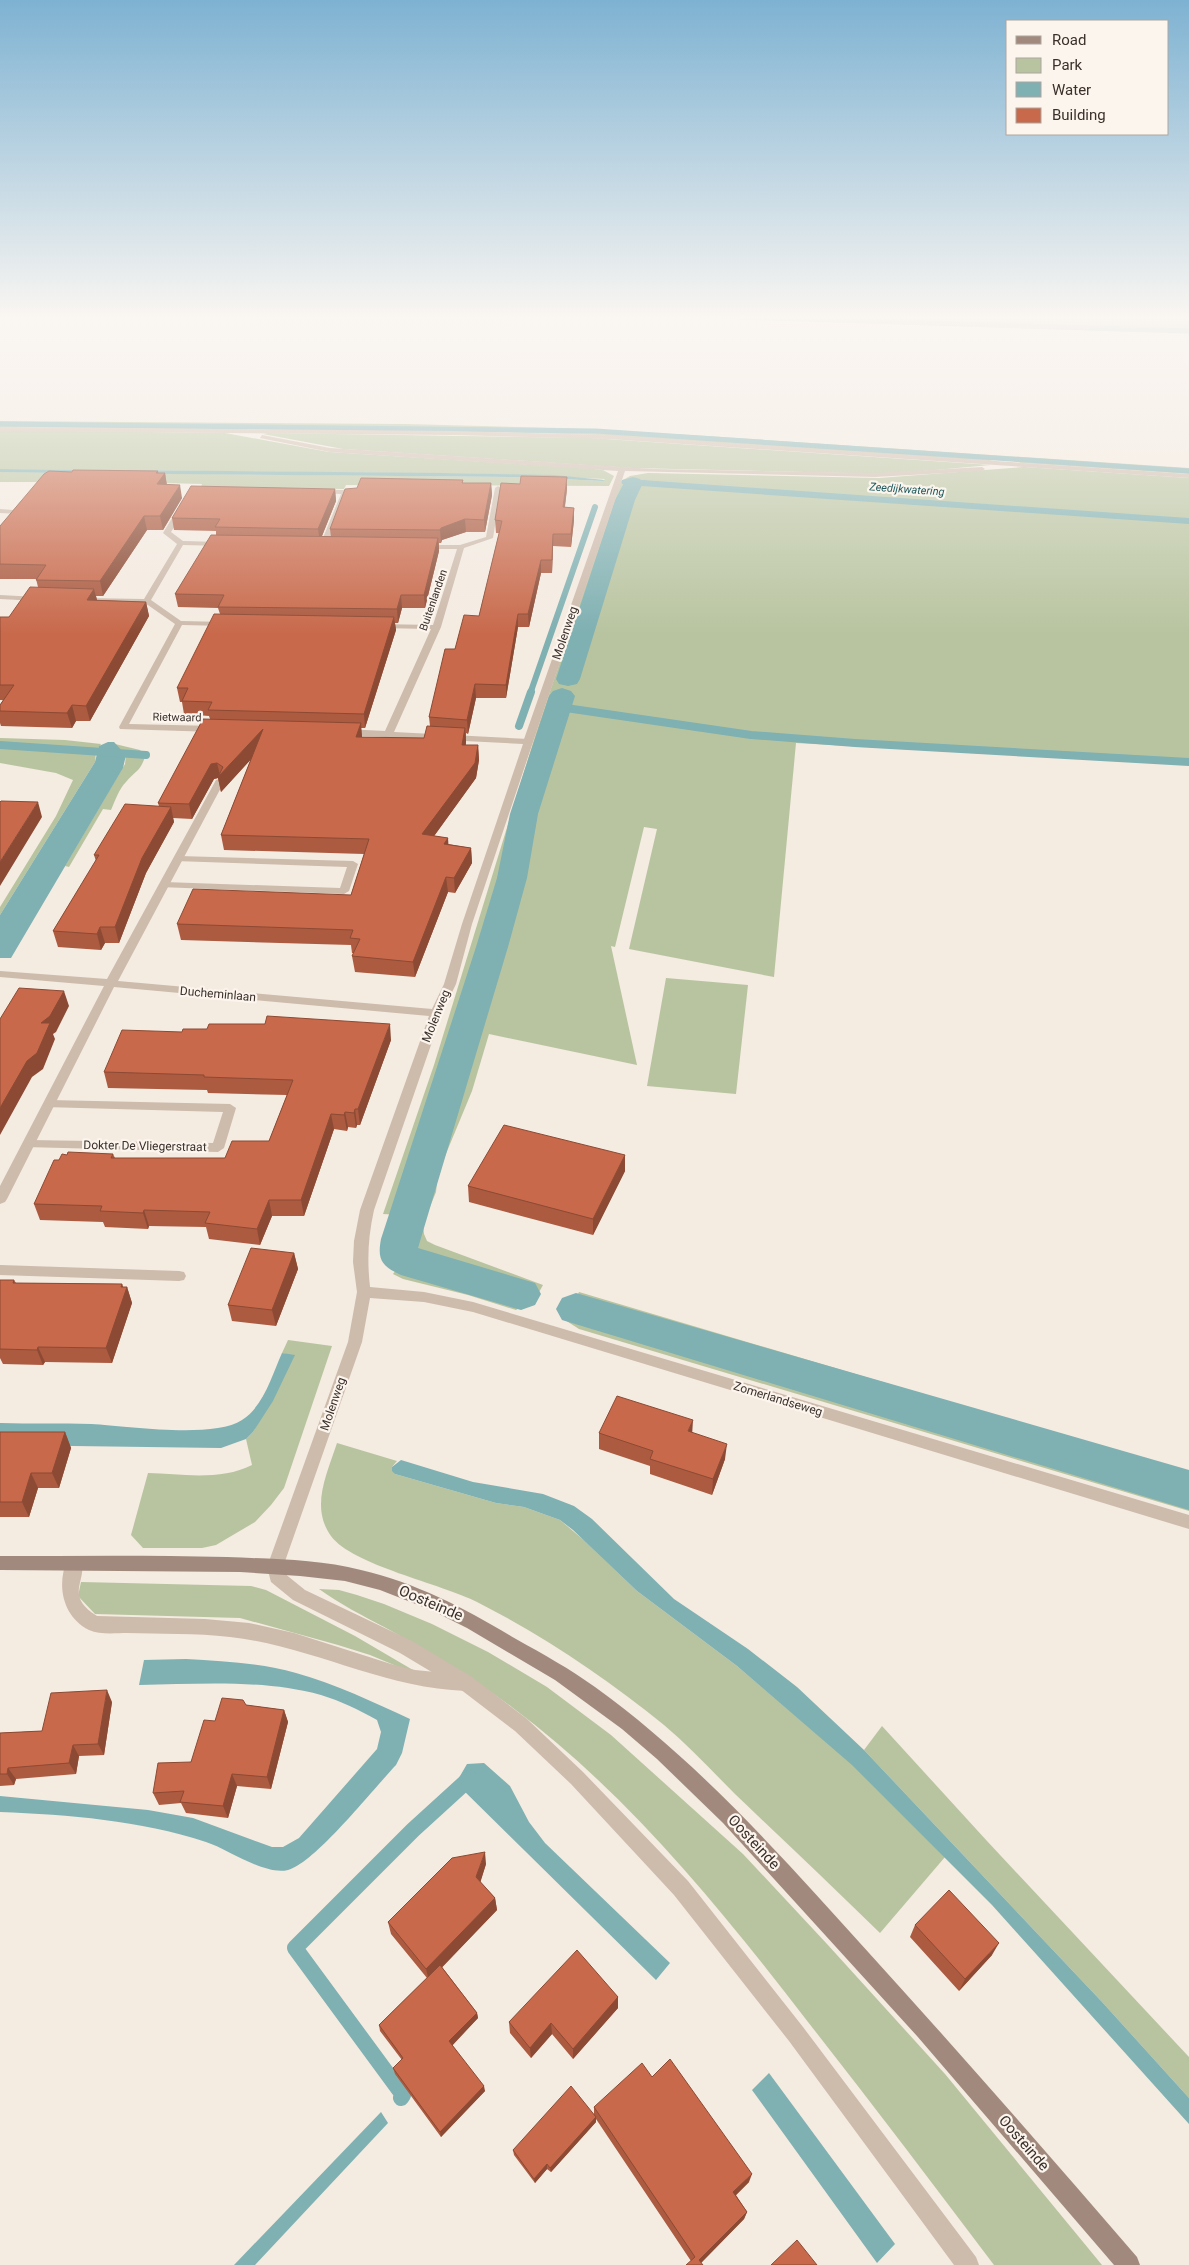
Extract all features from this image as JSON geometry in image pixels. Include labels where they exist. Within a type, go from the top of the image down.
[{"type":"street","points":[[0,429],[472,433],[608,437],[1189,476]]},
{"type":"street","points":[[245,432],[288,443],[330,450],[622,470],[895,475],[949,472],[1013,464]]},
{"type":"street","name":"Molenweg","points":[[275,1567],[355,1342],[364,1292],[360,1262],[361,1241],[367,1210],[436,1013],[450,984],[467,924],[622,470]]},
{"type":"street","points":[[417,547],[461,547],[489,538],[498,488]]},
{"type":"street","points":[[307,492],[345,492],[328,546],[314,545]]},
{"type":"street","points":[[0,511],[12,515],[26,497]]},
{"type":"street","points":[[188,499],[167,533],[181,543],[226,544]]},
{"type":"street","points":[[147,601],[181,543]]},
{"type":"street","name":"Buitenlanden","points":[[389,733],[437,627],[450,589],[461,547]]},
{"type":"street","points":[[2,600],[47,599]]},
{"type":"street","points":[[77,600],[147,601],[179,623],[238,624]]},
{"type":"street","name":"Rietwaard","points":[[179,623],[123,727],[221,729]]},
{"type":"street","points":[[368,626],[437,627]]},
{"type":"street","points":[[339,732],[389,733],[528,742]]},
{"type":"street","points":[[0,1199],[111,984],[219,782]]},
{"type":"street","points":[[164,885],[344,891],[352,864],[178,859]]},
{"type":"street","name":"Ducheminlaan","points":[[0,974],[53,976],[111,984],[436,1013]]},
{"type":"street","name":"Dokter De Vliegerstraat","points":[[29,1144],[218,1148],[230,1108],[49,1104]]},
{"type":"street","points":[[0,1270],[179,1276]]},
{"type":"street","name":"Zomerlandseweg","points":[[364,1292],[424,1297],[473,1307],[1189,1522]]},
{"type":"street","name":"Oosteinde","points":[[0,1563],[202,1563],[309,1569],[362,1578],[444,1607],[476,1623],[553,1669],[590,1693],[643,1735],[737,1823],[905,2007],[1129,2265]]},
{"type":"street","points":[[74,1563],[70,1598],[82,1617],[95,1624],[246,1630],[295,1642],[404,1677],[445,1683],[466,1683]]},
{"type":"street","points":[[275,1567],[277,1578],[299,1595],[406,1647],[466,1683],[521,1725],[577,1778],[681,1888],[796,2034],[968,2265]]},
{"type":"green space","points":[[0,423],[230,423],[406,424],[561,428],[1189,468],[1189,474],[1021,463],[1002,458],[989,461],[597,435],[473,431],[270,430],[255,427],[244,430],[0,427]]},
{"type":"green space","points":[[0,430],[225,433],[329,452],[583,468],[603,470],[614,476],[609,486],[346,485],[344,489],[201,487],[202,484],[42,480],[36,482],[0,482],[0,472],[517,477],[603,481],[605,479],[488,474],[0,469]]},
{"type":"green space","points":[[263,434],[591,438],[991,465],[890,474],[632,468],[343,449]]},
{"type":"green space","points":[[1024,467],[1189,478],[1189,765],[796,743],[774,977],[629,949],[657,829],[644,827],[615,947],[611,946],[637,1065],[489,1034],[472,1091],[438,1173],[436,1192],[423,1224],[427,1241],[543,1285],[538,1294],[516,1310],[468,1295],[403,1279],[393,1274],[400,1264],[388,1260],[400,1215],[383,1214],[434,1065],[536,733],[621,481],[630,476],[648,473],[879,478]]},
{"type":"green space","points":[[0,738],[65,740],[101,744],[96,752],[95,762],[0,915],[0,907],[56,816],[73,780],[56,773],[0,763]]},
{"type":"green space","points":[[115,744],[140,750],[145,757],[143,762],[121,788],[111,810],[103,809],[69,867],[65,866],[125,764],[126,755]]},
{"type":"green space","points":[[666,978],[748,985],[736,1094],[647,1086]]},
{"type":"green space","points":[[579,1292],[1189,1473],[1189,1511],[579,1329],[565,1320]]},
{"type":"green space","points":[[288,1340],[332,1346],[284,1488],[255,1522],[216,1545],[202,1548],[143,1548],[131,1535],[148,1473],[214,1475],[240,1470],[252,1465],[246,1439],[253,1432],[294,1356],[282,1353]]},
{"type":"green space","points":[[337,1443],[397,1461],[392,1467],[395,1474],[496,1503],[524,1507],[560,1520],[637,1591],[737,1666],[852,1764],[945,1857],[880,1933],[673,1733],[597,1674],[550,1643],[477,1602],[377,1565],[342,1546],[331,1536],[325,1525],[321,1502],[325,1478]]},
{"type":"green space","points":[[81,1582],[251,1586],[266,1590],[355,1636],[430,1680],[370,1655],[240,1618],[95,1614],[78,1596]]},
{"type":"green space","points":[[319,1589],[339,1590],[384,1604],[432,1624],[488,1652],[547,1687],[611,1735],[743,1854],[827,1944],[945,2074],[1102,2265],[994,2265],[855,2082],[741,1937],[634,1815],[555,1742],[498,1697],[435,1656],[343,1605]]},
{"type":"green space","points":[[882,1726],[1189,2057],[1189,2098],[1103,2003],[864,1750]]},
{"type":"water","points":[[0,469],[554,475],[605,480],[517,477],[0,472]]},
{"type":"water","points":[[108,742],[114,742],[126,755],[123,768],[11,958],[0,958],[0,915],[95,762],[99,746]]},
{"type":"water","points":[[282,1353],[295,1355],[273,1401],[253,1432],[246,1439],[221,1448],[0,1445],[0,1423],[91,1424],[169,1430],[211,1429],[229,1426],[242,1420],[256,1407],[266,1390]]},
{"type":"water","points":[[401,1460],[473,1482],[543,1494],[574,1506],[592,1519],[674,1599],[748,1649],[797,1687],[864,1750],[1103,2003],[1189,2098],[1189,2124],[992,1905],[852,1765],[737,1666],[637,1591],[560,1520],[524,1507],[496,1503],[395,1474],[392,1471],[392,1467]]},
{"type":"water","points":[[186,1659],[242,1663],[283,1670],[311,1677],[368,1700],[410,1719],[402,1753],[396,1765],[344,1824],[313,1854],[288,1870],[279,1871],[258,1866],[215,1845],[155,1828],[78,1817],[0,1812],[0,1796],[148,1810],[193,1818],[272,1847],[283,1847],[299,1838],[377,1749],[381,1732],[377,1720],[350,1706],[321,1695],[299,1690],[253,1685],[139,1685],[144,1660]]},
{"type":"water","points":[[484,1763],[510,1786],[529,1822],[545,1843],[670,1963],[656,1980],[456,1783],[467,1764]]},
{"type":"water","points":[[769,2073],[895,2244],[877,2263],[752,2090]]},
{"type":"water","points":[[381,2112],[388,2123],[255,2265],[234,2265]]},
{"type":"building","points":[[73,470],[158,471],[156,473],[165,473],[157,484],[180,485],[160,516],[144,516],[100,581],[36,580],[46,565],[0,564],[0,526],[44,474],[49,471],[72,472]]},
{"type":"building","points":[[521,476],[567,477],[563,507],[574,508],[571,534],[553,534],[552,560],[541,560],[528,614],[518,614],[506,685],[475,684],[467,720],[429,717],[445,649],[455,649],[464,615],[479,616],[502,521],[495,520],[501,483],[520,484]]},
{"type":"building","points":[[361,478],[463,480],[462,483],[491,483],[484,520],[465,519],[440,530],[330,529],[345,489],[357,488]]},
{"type":"building","points":[[191,486],[335,489],[318,529],[215,527],[220,519],[172,518]]},
{"type":"building","points":[[211,535],[438,538],[424,595],[401,595],[397,609],[218,607],[224,595],[175,594]]},
{"type":"building","points":[[30,587],[94,589],[87,600],[146,602],[86,706],[72,705],[67,713],[0,711],[0,705],[14,685],[0,685],[0,617],[9,617]]},
{"type":"building","points":[[214,614],[394,617],[364,714],[208,710],[212,702],[182,701],[188,688],[177,688]]},
{"type":"building","points":[[203,719],[361,723],[356,737],[424,738],[427,726],[465,728],[462,745],[478,745],[475,763],[422,834],[448,838],[444,844],[471,848],[454,878],[446,877],[413,962],[352,956],[360,939],[350,938],[353,930],[177,924],[193,889],[351,895],[369,839],[221,835],[263,729],[218,777],[223,767],[217,763],[211,764],[189,804],[158,803]]},
{"type":"building","points":[[0,802],[38,802],[0,862]]},
{"type":"building","points":[[125,804],[171,807],[142,858],[115,927],[100,927],[97,934],[53,931],[99,855],[94,855]]},
{"type":"building","points":[[19,988],[64,991],[50,1016],[41,1023],[50,1023],[37,1053],[27,1061],[0,1108],[0,1019]]},
{"type":"building","points":[[267,1016],[390,1024],[358,1109],[355,1109],[354,1113],[345,1112],[344,1115],[331,1114],[301,1200],[269,1200],[257,1229],[205,1223],[210,1212],[144,1210],[143,1213],[100,1211],[102,1206],[34,1204],[54,1160],[59,1160],[62,1154],[67,1155],[68,1152],[113,1154],[111,1158],[225,1158],[232,1141],[269,1141],[293,1080],[104,1072],[122,1030],[182,1032],[183,1029],[207,1029],[209,1024],[265,1024]]},
{"type":"building","points":[[504,1125],[625,1155],[593,1219],[468,1186]]},
{"type":"building","points":[[251,1248],[294,1253],[272,1310],[228,1305]]},
{"type":"building","points":[[0,1280],[14,1280],[13,1283],[122,1284],[121,1287],[127,1287],[106,1348],[38,1347],[37,1350],[0,1349]]},
{"type":"building","points":[[617,1396],[693,1420],[688,1431],[727,1444],[713,1479],[650,1459],[653,1451],[599,1433]]},
{"type":"building","points":[[0,1432],[65,1432],[52,1473],[31,1473],[22,1502],[0,1502]]},
{"type":"building","points":[[107,1690],[98,1744],[73,1745],[69,1763],[8,1768],[7,1774],[0,1774],[0,1733],[42,1731],[51,1693]]},
{"type":"building","points":[[222,1698],[243,1700],[246,1705],[284,1710],[267,1777],[232,1774],[223,1806],[180,1802],[184,1791],[153,1793],[158,1763],[191,1762],[204,1720],[215,1721]]},
{"type":"building","points":[[485,1852],[476,1877],[495,1898],[426,1969],[388,1922],[452,1858]]},
{"type":"building","points":[[949,1890],[999,1943],[965,1979],[915,1925]]},
{"type":"building","points":[[577,1950],[618,1997],[573,2049],[551,2023],[530,2048],[509,2022]]},
{"type":"building","points":[[440,1965],[477,2013],[449,2041],[484,2086],[440,2132],[393,2068],[403,2058],[379,2025]]},
{"type":"building","points":[[670,2059],[752,2174],[733,2192],[747,2212],[699,2260],[703,2265],[686,2265],[695,2257],[594,2107],[642,2063],[652,2077]]},
{"type":"building","points":[[571,2086],[596,2117],[550,2168],[547,2164],[534,2179],[513,2150]]},
{"type":"building","points":[[797,2240],[817,2265],[771,2265]]},
{"type":"waterway","points":[[0,424],[596,431],[1189,471]]},
{"type":"waterway","name":"Zeedijkwatering","points":[[624,482],[633,482]]},
{"type":"waterway","name":"Zeedijkwatering","points":[[627,482],[633,482]]},
{"type":"waterway","name":"Zeedijkwatering","points":[[633,482],[646,483]]},
{"type":"waterway","name":"Zeedijkwatering","points":[[633,482],[1189,521]]},
{"type":"waterway","points":[[568,679],[625,500],[633,483]]},
{"type":"waterway","points":[[530,694],[595,507]]},
{"type":"waterway","points":[[519,726],[531,692]]},
{"type":"waterway","points":[[521,1294],[415,1264],[400,1257],[398,1252],[400,1239],[492,947],[512,878],[524,814],[562,696]]},
{"type":"waterway","points":[[559,707],[751,735],[855,743],[1189,762]]},
{"type":"waterway","points":[[0,745],[146,755]]},
{"type":"waterway","points":[[576,1309],[1189,1490]]},
{"type":"waterway","points":[[401,2098],[403,2095],[295,1948],[413,1830],[470,1778]]}]
